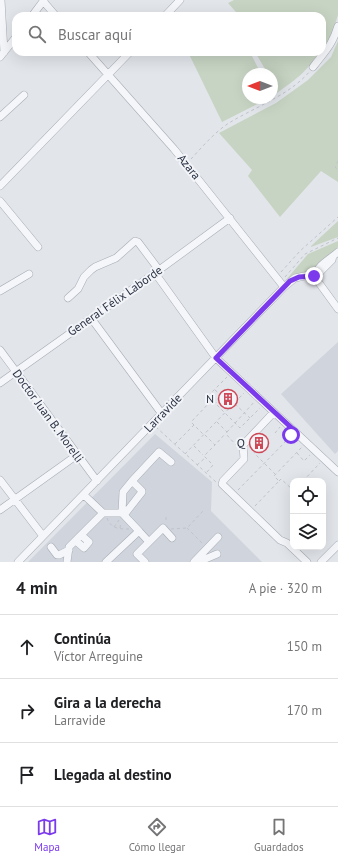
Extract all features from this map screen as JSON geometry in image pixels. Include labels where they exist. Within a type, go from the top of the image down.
[{"type":"street","points":[[1,0],[2,55]]},
{"type":"street","points":[[169,12],[180,0]]},
{"type":"street","points":[[35,12],[44,1],[53,12]]},
{"type":"street","points":[[326,52],[333,42],[338,26]]},
{"type":"street","points":[[2,55],[12,42]]},
{"type":"street","name":"Azara","points":[[91,56],[187,164],[280,282]]},
{"type":"street","points":[[0,186],[126,56]]},
{"type":"street","points":[[313,67],[323,56]]},
{"type":"street","points":[[0,117],[24,94]]},
{"type":"street","points":[[0,201],[38,247]]},
{"type":"street","name":"General Félix Laborde","points":[[0,382],[230,218]]},
{"type":"street","points":[[68,298],[78,289],[84,277],[91,270],[116,258],[135,241],[138,242],[216,358],[338,472]]},
{"type":"street","points":[[336,254],[323,270],[314,276],[338,309]]},
{"type":"street","points":[[0,291],[29,274]]},
{"type":"street","name":"Larravide","points":[[18,562],[216,358],[280,282],[295,278],[314,276]]},
{"type":"street","points":[[91,318],[162,414]]},
{"type":"street","name":"Doctor Juan B. Morelli","points":[[0,350],[96,481]]},
{"type":"street","points":[[274,412],[244,444],[244,459],[222,481],[222,485],[280,540],[287,543],[307,562]]},
{"type":"street","points":[[149,542],[123,514],[123,492],[159,452],[171,462]]},
{"type":"street","points":[[0,510],[77,455]]},
{"type":"street","points":[[0,480],[43,536]]},
{"type":"street","points":[[123,514],[142,491],[132,481]]},
{"type":"street","points":[[84,495],[104,513],[123,514]]},
{"type":"street","points":[[68,562],[69,547],[104,513]]},
{"type":"street","points":[[145,562],[137,559],[137,554],[163,528],[172,538]]},
{"type":"street","points":[[106,562],[138,530]]},
{"type":"street","points":[[76,541],[84,548],[89,542],[81,535]]},
{"type":"street","points":[[195,560],[218,537]]},
{"type":"street","points":[[321,562],[338,545]]},
{"type":"street","points":[[51,547],[57,555],[69,550]]},
{"type":"street","points":[[195,560],[203,560],[217,554]]},
{"type":"path","points":[[187,164],[219,130],[296,84],[309,73],[313,67]]},
{"type":"path","points":[[338,161],[335,166],[338,170]]},
{"type":"path","points":[[280,282],[300,251],[338,217]]},
{"type":"path","points":[[280,282],[305,254],[338,238]]},
{"type":"path","points":[[232,372],[208,396],[215,404],[240,428],[265,404]]},
{"type":"path","points":[[185,454],[249,388]]},
{"type":"path","points":[[215,389],[222,396],[215,404]]},
{"type":"path","points":[[197,466],[204,456],[258,398]]},
{"type":"path","points":[[212,400],[191,422],[215,445]]},
{"type":"path","points":[[234,403],[250,418]]},
{"type":"path","points":[[217,422],[227,432]]},
{"type":"path","points":[[275,433],[285,422]]},
{"type":"path","points":[[153,423],[197,466],[205,473],[206,472],[217,483],[222,485]]},
{"type":"path","points":[[174,444],[194,425]]},
{"type":"path","points":[[233,495],[295,431]]},
{"type":"path","points":[[226,434],[237,445],[244,444],[255,451],[254,453],[279,481]]},
{"type":"path","points":[[275,475],[306,442]]},
{"type":"path","points":[[193,446],[213,465],[206,472]]},
{"type":"path","points":[[296,453],[304,461],[315,450]]},
{"type":"path","points":[[305,478],[324,459]]},
{"type":"path","points":[[250,511],[282,479],[290,487]]},
{"type":"path","points":[[187,528],[203,511]]},
{"type":"path","points":[[104,513],[109,523],[113,527],[138,530]]},
{"type":"path","points":[[113,527],[122,517],[120,529]]},
{"type":"path","points":[[163,528],[187,528],[205,546],[204,552]]},
{"type":"shaded area","points":[[338,342],[338,451],[335,454],[281,394]]},
{"type":"shaded area","points":[[155,434],[212,482],[211,511],[262,562],[28,562]]},
{"type":"green space","points":[[234,0],[338,0],[338,15],[329,43],[326,43],[326,12],[236,12],[228,3]]},
{"type":"green space","points":[[338,41],[338,182],[321,171],[280,217],[248,176],[252,170],[219,133],[274,104],[278,104],[278,102],[308,80],[331,57]]},
{"type":"green space","points":[[190,56],[252,56],[258,68],[242,68],[242,104],[257,104],[222,122]]},
{"type":"green space","points":[[257,56],[316,56],[305,71],[278,92],[278,68],[264,68]]},
{"type":"green space","points":[[338,221],[338,237],[311,247],[311,246]]},
{"type":"green space","points":[[338,241],[338,247],[315,268],[285,281],[308,254]]},
{"type":"place","name":"N","points":[[228,399]]},
{"type":"place","name":"Q","points":[[259,443]]},
{"type":"route","points":[[291,435],[295,431],[216,358],[290,281],[299,277],[314,276]]}]
